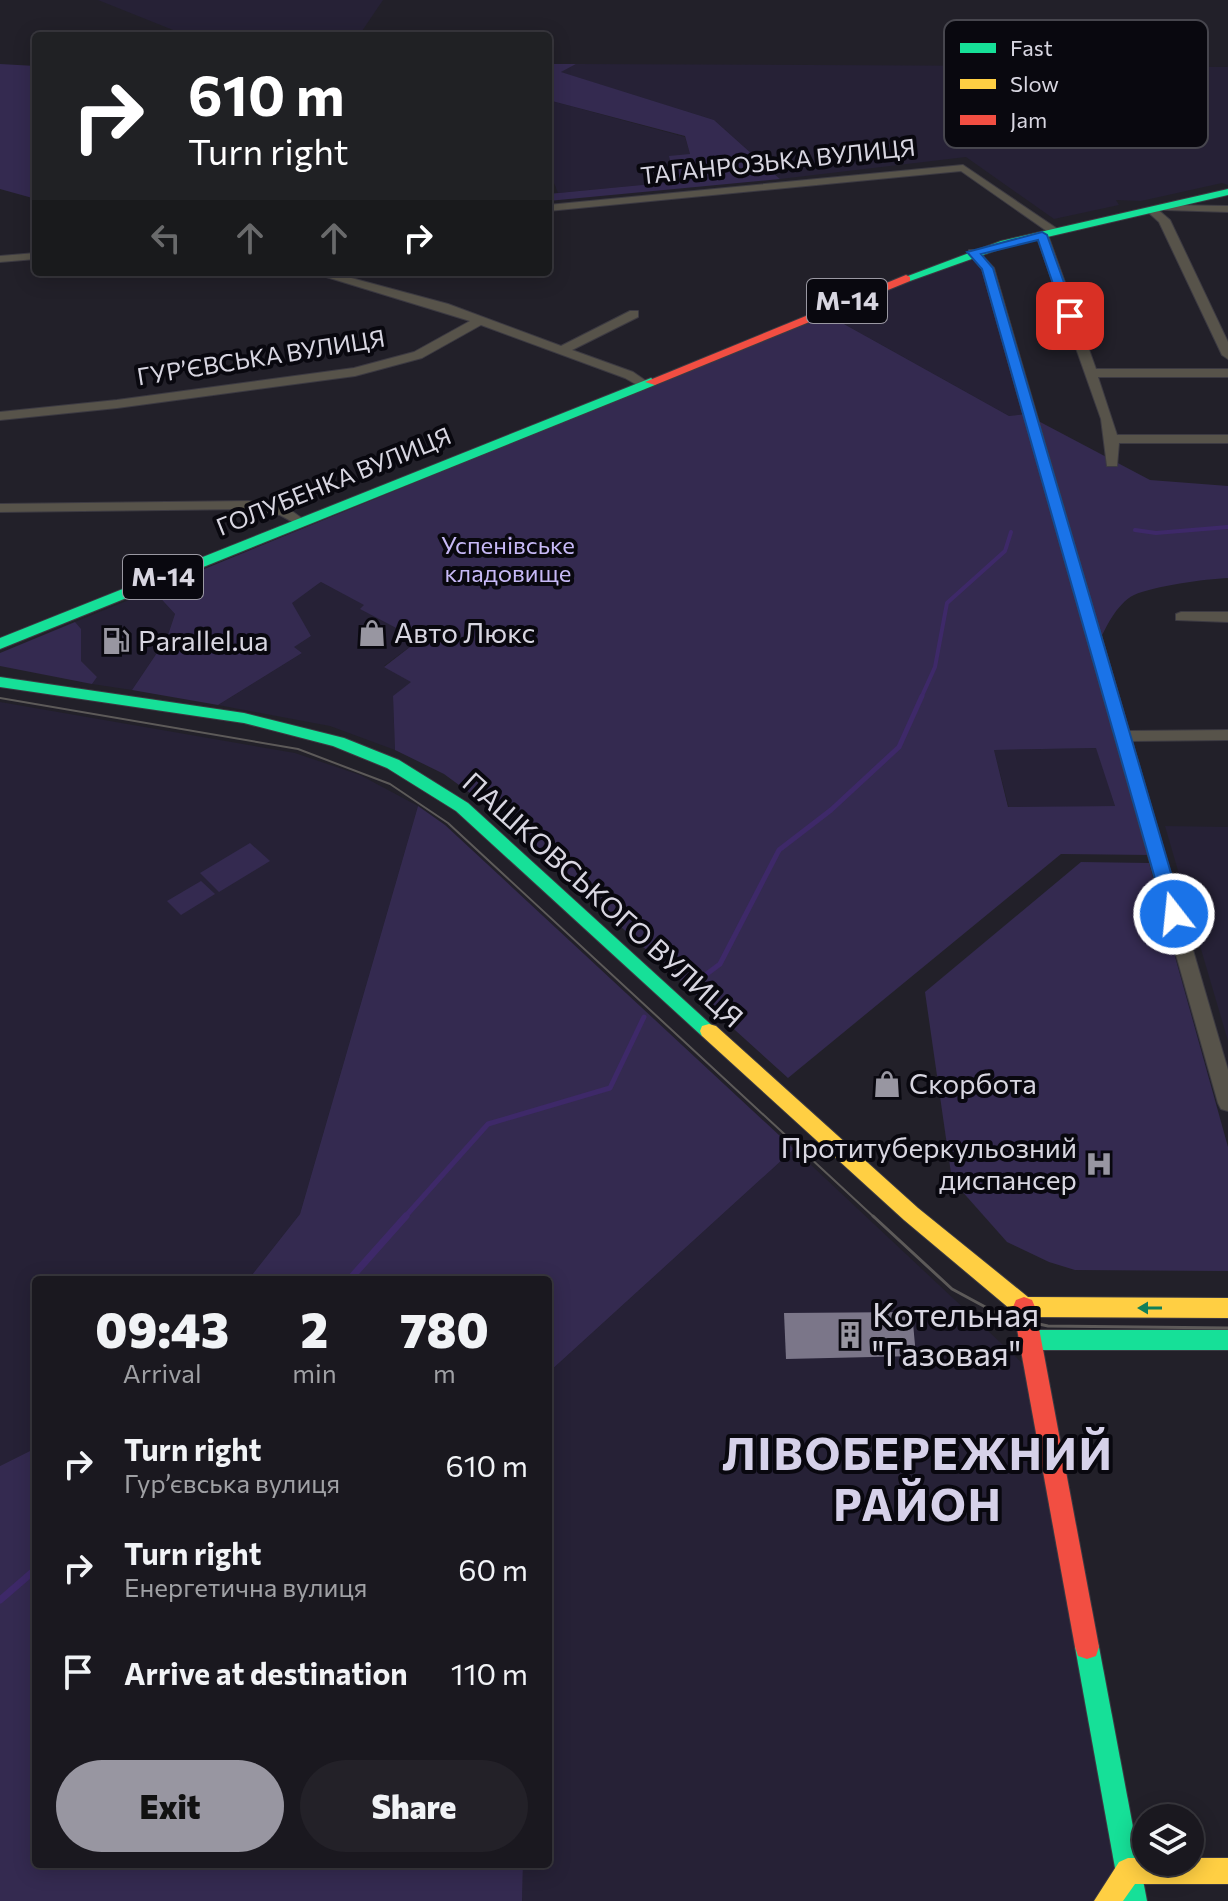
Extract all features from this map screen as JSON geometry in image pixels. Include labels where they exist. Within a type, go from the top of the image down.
[{"type":"main road","name":"М-14","points":[[643,383],[973,252],[1159,208],[1190,206],[1228,192]]},
{"type":"main road","name":"ГОЛУБЕНКА ВУЛИЦЯ","points":[[0,644],[643,383]]},
{"type":"main road","name":"ПАШКОВСЬКОГО ВУЛИЦЯ","points":[[0,682],[268,724],[322,737],[398,766],[462,807],[963,1259],[1024,1307]]},
{"type":"main road","name":"ПАШКОВСЬКОГО ВУЛИЦЯ","points":[[963,1259],[1030,1340]]},
{"type":"main road","points":[[1134,1901],[1024,1307],[1228,1308]]},
{"type":"main road","points":[[1030,1340],[1228,1340]]},
{"type":"main road","points":[[1128,1871],[1228,1871]]},
{"type":"main road","points":[[1107,1901],[1128,1871]]},
{"type":"street","name":"ТАГАНРОЗЬКА ВУЛИЦЯ","points":[[552,208],[963,168],[1048,234]]},
{"type":"street","points":[[1190,206],[1228,209]]},
{"type":"street","points":[[1159,208],[1228,355]]},
{"type":"street","points":[[1048,234],[1111,439],[1112,463]]},
{"type":"street","points":[[973,252],[988,268],[1228,1103]]},
{"type":"street","points":[[0,259],[32,256]]},
{"type":"street","points":[[331,276],[433,304],[563,350],[643,383]]},
{"type":"street","points":[[563,350],[634,314]]},
{"type":"street","name":"ГУР’ЄВСЬКА ВУЛИЦЯ","points":[[0,416],[355,372],[418,355],[479,321]]},
{"type":"street","points":[[1090,373],[1228,373]]},
{"type":"street","points":[[1111,439],[1228,439]]},
{"type":"street","points":[[0,508],[249,505],[284,512],[300,522]]},
{"type":"street","points":[[1181,617],[1228,617]]},
{"type":"street","points":[[1124,736],[1228,735]]},
{"type":"shaded area","points":[[98,0],[383,0],[361,32],[178,32]]},
{"type":"shaded area","points":[[576,64],[944,66],[944,148],[1208,148],[1208,67],[1228,67],[1228,185],[1222,183],[1141,201],[1116,200],[1119,205],[1054,219],[966,157],[780,179],[714,120],[560,72]]},
{"type":"shaded area","points":[[552,101],[685,137],[690,154],[672,168],[674,182],[558,193],[552,178]]},
{"type":"shaded area","points":[[978,253],[1025,414],[1009,416],[826,314]]},
{"type":"shaded area","points":[[321,582],[365,605],[361,609],[419,640],[384,666],[412,682],[393,697],[395,750],[330,726],[218,705],[302,653],[293,647],[311,636],[291,603]]},
{"type":"shaded area","points":[[153,590],[175,614],[167,638],[132,690],[92,684],[97,677],[81,661],[75,622]]},
{"type":"shaded area","points":[[0,702],[295,753],[360,775],[418,806],[300,1214],[251,1276],[32,1276],[32,1450],[0,1466]]},
{"type":"shaded area","points":[[1097,748],[1115,806],[1009,808],[994,750]]},
{"type":"shaded area","points":[[1165,826],[1228,827],[1228,1041],[1183,888]]},
{"type":"shaded area","points":[[794,1149],[1036,1376],[1116,1868],[1093,1901],[522,1901],[523,1868],[552,1868],[552,1369]]},
{"type":"green space","points":[[0,64],[32,66],[32,198],[0,189]]},
{"type":"green space","points":[[552,64],[576,64],[561,72],[714,120],[780,179],[552,201],[552,194],[673,182],[668,171],[672,168],[669,156],[690,154],[685,136],[552,101]]},
{"type":"green space","name":"Успенівське кладовище","points":[[826,314],[1009,416],[1025,414],[1150,480],[1228,486],[1228,578],[1180,584],[1134,595],[1116,611],[1097,646],[1152,855],[1061,854],[788,1078],[485,804],[444,774],[395,750],[393,696],[411,682],[384,667],[419,640],[360,609],[364,605],[321,582],[292,603],[311,636],[294,647],[302,653],[218,705],[132,690],[167,638],[175,614],[153,590]],"holes":[[[1096,748],[1115,806],[1008,807],[994,750]]]},
{"type":"green space","points":[[75,622],[81,629],[81,661],[97,677],[92,684],[0,666],[0,653]]},
{"type":"green space","points":[[418,806],[445,825],[794,1149],[552,1369],[552,1276],[251,1276],[300,1214]]},
{"type":"green space","points":[[250,843],[270,861],[219,892],[200,873]]},
{"type":"green space","points":[[1081,862],[1149,863],[1228,1147],[1228,1271],[1075,1270],[1049,1262],[1007,1242],[952,1180],[925,992]]},
{"type":"green space","points":[[201,881],[215,894],[181,915],[167,901]]},
{"type":"green space","points":[[32,1450],[32,1868],[523,1868],[522,1901],[0,1901],[0,1466]]},
{"type":"building","name":"Котельная \"Газовая\"","points":[[912,1312],[916,1356],[786,1359],[784,1313]]},
{"type":"waterway","points":[[1135,530],[1156,533],[1228,527]]},
{"type":"waterway","points":[[921,698],[935,667],[947,603],[1005,551],[1011,532]]},
{"type":"waterway","points":[[696,982],[720,964],[779,850],[831,810],[899,747],[922,696]]},
{"type":"waterway","points":[[404,1218],[488,1124],[610,1088],[644,1017]]},
{"type":"waterway","points":[[353,1276],[406,1216]]},
{"type":"waterway","points":[[0,1600],[32,1572]]},
{"type":"tram line","points":[[0,698],[298,749],[390,784],[448,823],[875,1218]]},
{"type":"tram line","points":[[873,1216],[952,1289],[1002,1316],[1048,1326],[1228,1328]]},
{"type":"traffic: fast","points":[[906,279],[1005,243],[1228,192]]},
{"type":"traffic: fast","points":[[0,644],[651,382]]},
{"type":"traffic: fast","points":[[0,682],[244,718],[338,742],[393,764],[462,807],[709,1031]]},
{"type":"traffic: fast","points":[[1030,1340],[1228,1340]]},
{"type":"traffic: fast","points":[[1087,1647],[1134,1901]]},
{"type":"traffic: slow","points":[[709,1031],[911,1214],[1024,1307],[1228,1308]]},
{"type":"traffic: slow","points":[[1128,1871],[1228,1871]]},
{"type":"traffic: slow","points":[[1107,1901],[1128,1871]]},
{"type":"traffic: jam","points":[[651,382],[906,279]]},
{"type":"traffic: jam","points":[[1024,1307],[1087,1647]]},
{"type":"place","name":"Авто Люкс","points":[[372,633]]},
{"type":"place","name":"Parallel.ua","points":[[116,641]]},
{"type":"place","name":"Скорбота","points":[[887,1084]]},
{"type":"place","name":"Протитуберкульозний диспансер","points":[[1099,1164]]},
{"type":"place","name":"Котельная \"Газовая\"","points":[[850,1335]]},
{"type":"district","name":"ЛІВОБЕРЕЖНИЙ РАЙОН","points":[[918,1480]]},
{"type":"route","points":[[1070,316],[1042,235],[973,252],[988,268],[989,281],[1174,914]]}]
